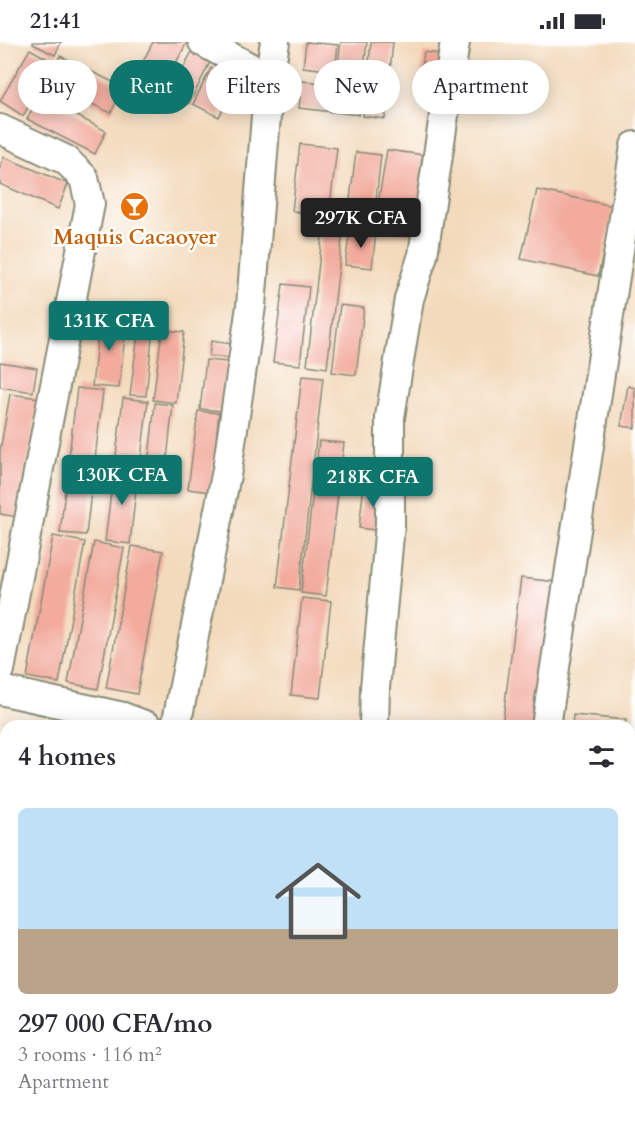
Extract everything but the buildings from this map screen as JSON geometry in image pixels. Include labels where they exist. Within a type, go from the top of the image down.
[{"type":"street","points":[[203,42],[236,60]]},
{"type":"street","points":[[272,60],[275,42]]},
{"type":"street","points":[[374,720],[390,524],[390,417],[409,299],[423,255],[455,42]]},
{"type":"street","points":[[177,720],[227,470],[251,306],[266,114]]},
{"type":"street","points":[[0,129],[66,160],[84,178],[90,204],[0,670]]},
{"type":"street","points":[[547,720],[635,146]]},
{"type":"street","points":[[0,690],[118,720]]},
{"type":"place","name":"Maquis Cacaoyer","points":[[135,206]]}]
